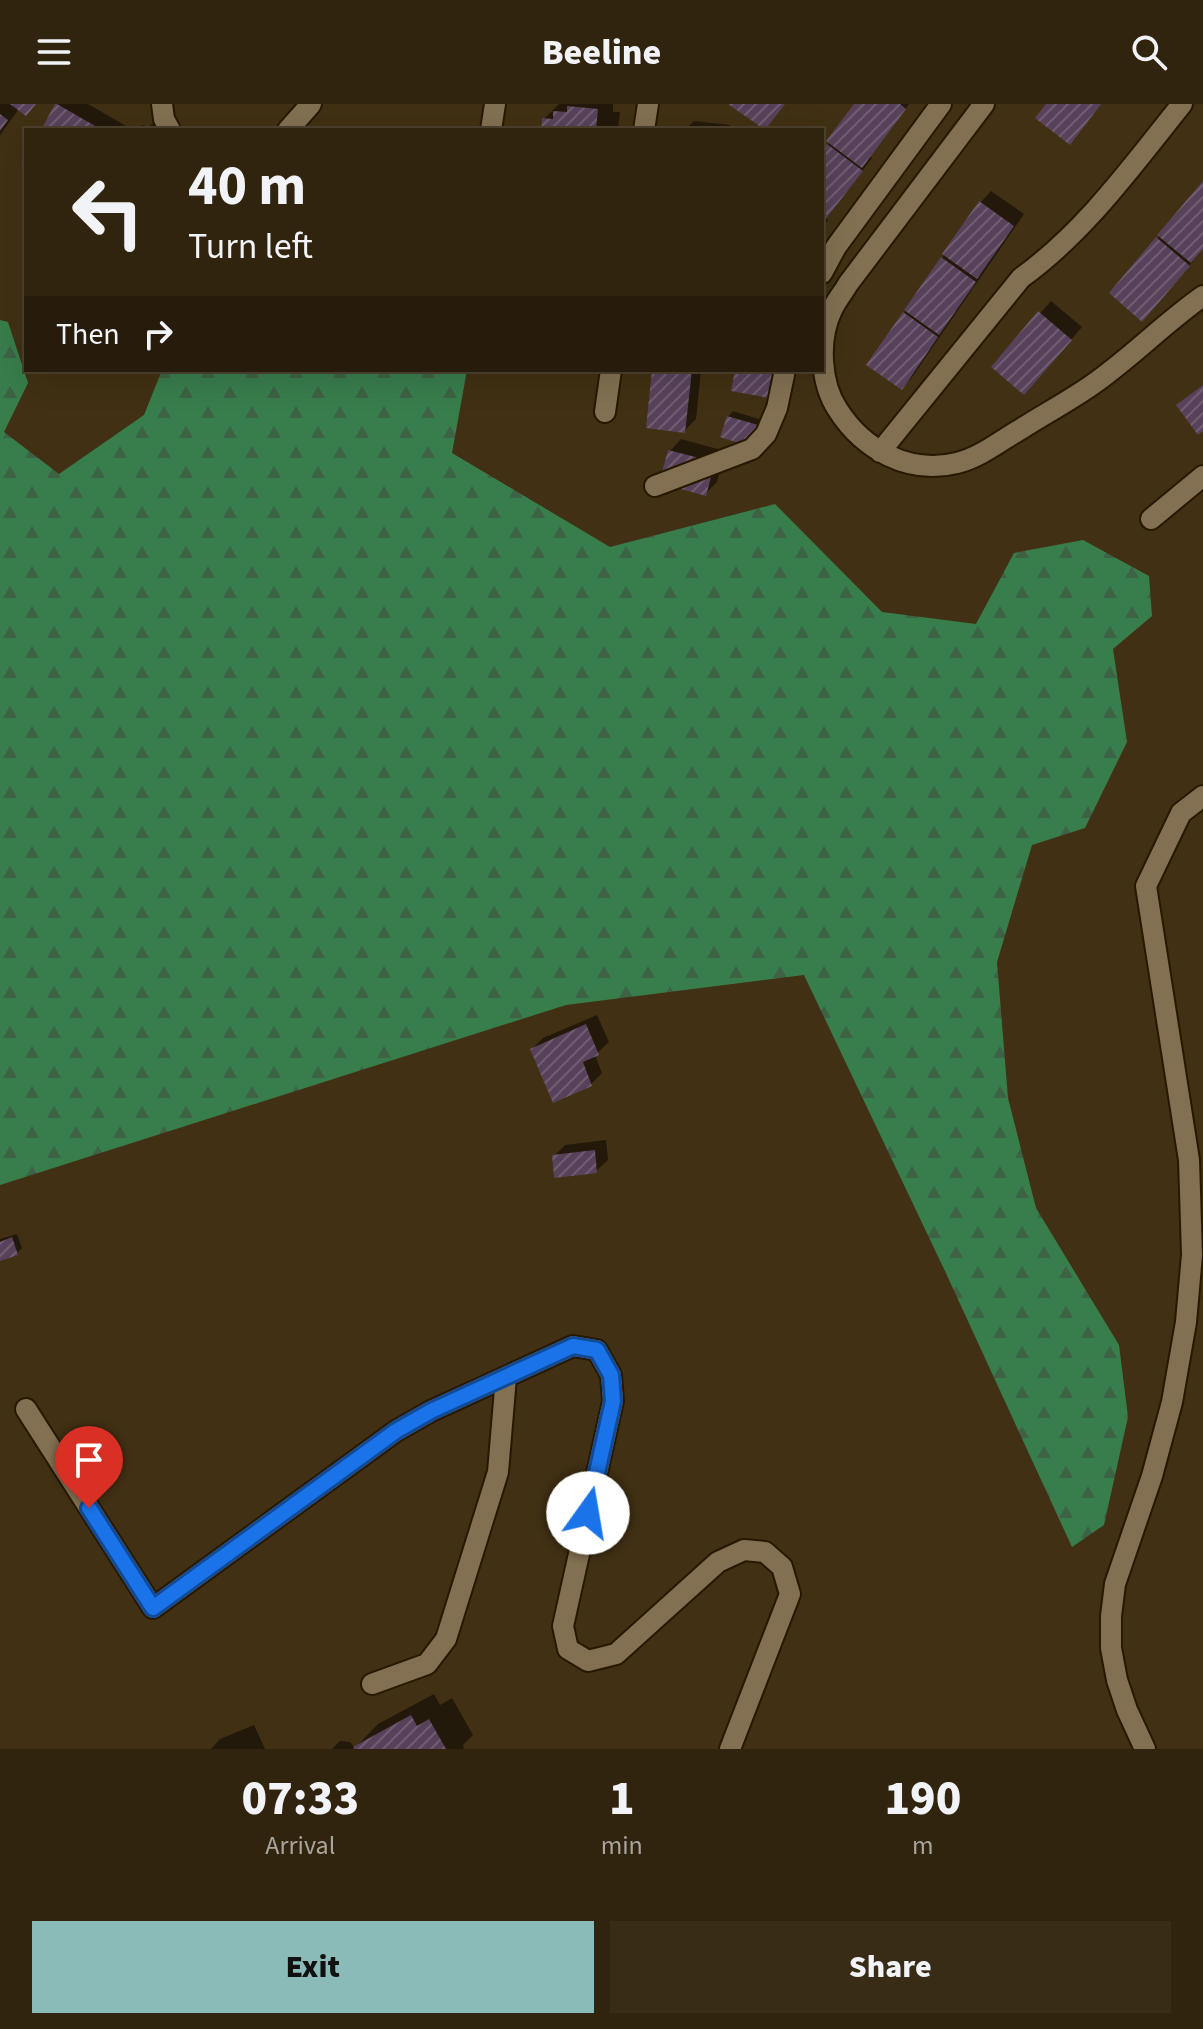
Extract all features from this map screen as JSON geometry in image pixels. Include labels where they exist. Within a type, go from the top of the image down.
[{"type":"street","points":[[162,104],[169,128]]},
{"type":"street","points":[[290,128],[311,104]]},
{"type":"street","points":[[491,128],[495,104]]},
{"type":"street","points":[[644,128],[648,104]]},
{"type":"street","points":[[824,269],[836,247],[941,104]]},
{"type":"street","points":[[824,336],[831,311],[848,284],[984,104]]},
{"type":"street","points":[[880,452],[1021,278],[1051,256],[1095,212],[1182,104]]},
{"type":"street","points":[[824,372],[833,404],[849,428],[880,452],[908,463],[933,466],[956,463],[980,455],[1090,387],[1203,296]]},
{"type":"street","points":[[605,412],[611,372]]},
{"type":"street","points":[[655,486],[752,449],[766,434],[777,408],[785,372]]},
{"type":"street","points":[[1151,519],[1203,476]]},
{"type":"street","points":[[1145,1749],[1117,1680],[1111,1648],[1111,1616],[1115,1584],[1152,1476],[1172,1402],[1186,1322],[1192,1255],[1189,1160],[1146,886],[1181,813],[1203,796]]},
{"type":"street","points":[[26,1409],[153,1608],[396,1431],[431,1411],[573,1346],[597,1350],[611,1375],[613,1401],[563,1626],[568,1649],[588,1661],[616,1654],[718,1562],[744,1550],[765,1552],[782,1567],[790,1594],[730,1749]]},
{"type":"street","points":[[372,1684],[427,1664],[446,1639],[498,1472],[506,1377]]},
{"type":"green space","points":[[0,320],[8,322],[28,383],[4,432],[59,474],[144,415],[161,372],[467,372],[452,453],[610,547],[775,504],[882,612],[976,624],[1014,553],[1083,540],[1149,576],[1152,616],[1113,649],[1127,742],[1085,828],[1032,845],[997,962],[1008,1098],[1036,1208],[1119,1345],[1128,1417],[1104,1525],[1072,1547],[804,975],[566,1005],[0,1185]]},
{"type":"building","points":[[10,104],[36,104],[26,116]]},
{"type":"building","points":[[57,104],[99,128],[42,128]]},
{"type":"building","points":[[728,104],[785,104],[767,128]]},
{"type":"building","points":[[854,104],[900,104],[906,109],[862,168],[826,141]]},
{"type":"building","points":[[1046,104],[1101,104],[1070,145],[1035,118]]},
{"type":"building","points":[[567,106],[598,109],[596,128],[541,128],[542,118],[553,119],[553,111],[567,112]]},
{"type":"building","points":[[0,114],[8,120],[0,131]]},
{"type":"building","points":[[827,144],[863,171],[824,221],[824,148]]},
{"type":"building","points":[[1203,181],[1203,249],[1191,263],[1157,235]]},
{"type":"building","points":[[979,201],[1014,226],[977,279],[942,254]]},
{"type":"building","points":[[1156,237],[1190,266],[1142,322],[1109,293]]},
{"type":"building","points":[[941,257],[976,282],[939,335],[904,310]]},
{"type":"building","points":[[1038,311],[1072,340],[1024,395],[991,367]]},
{"type":"building","points":[[903,312],[938,337],[902,390],[866,365]]},
{"type":"building","points":[[652,372],[692,372],[685,433],[646,428]]},
{"type":"building","points":[[735,372],[784,373],[780,400],[731,391]]},
{"type":"building","points":[[1203,385],[1203,431],[1198,435],[1176,405]]},
{"type":"building","points":[[727,416],[758,425],[751,447],[720,437]]},
{"type":"building","points":[[668,450],[715,462],[706,496],[659,483]]},
{"type":"building","points":[[586,1024],[599,1055],[583,1062],[592,1086],[553,1103],[530,1049]]},
{"type":"building","points":[[595,1150],[597,1173],[554,1178],[552,1155]]},
{"type":"building","points":[[12,1237],[18,1255],[0,1261],[0,1242]]},
{"type":"building","points":[[411,1715],[417,1726],[429,1719],[446,1749],[354,1749],[353,1747]]},
{"type":"route","points":[[89,1508],[153,1608],[396,1431],[431,1411],[573,1346],[597,1350],[611,1375],[613,1401],[588,1513]]}]
